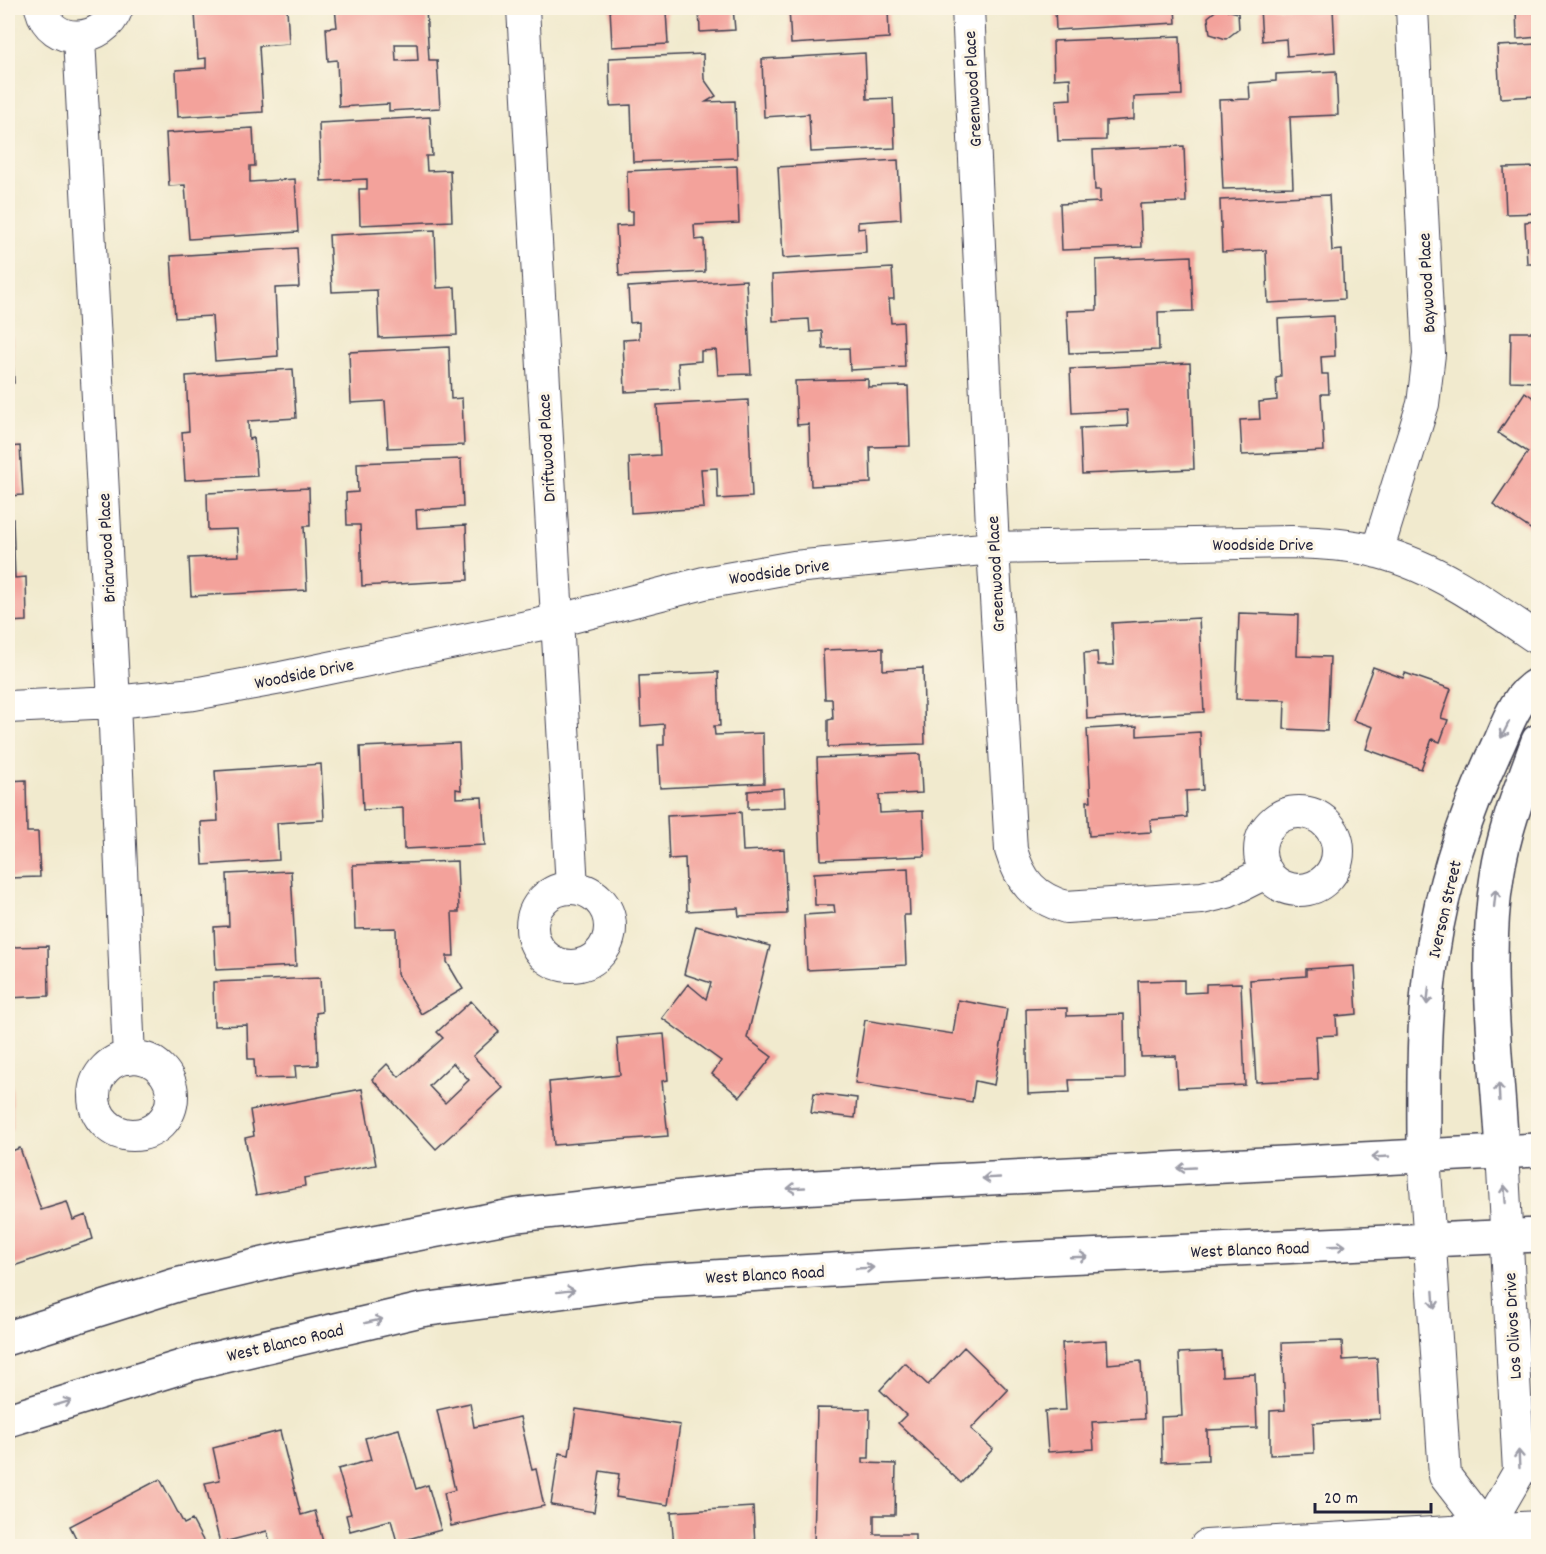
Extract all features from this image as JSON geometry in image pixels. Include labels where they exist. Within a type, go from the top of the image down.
[{"type":"main road","name":"Iverson Street","points":[[1424,1155],[1426,1012],[1432,951],[1445,888],[1467,820],[1491,760],[1525,691],[1539,684]]},
{"type":"main road","points":[[1502,1151],[1492,948],[1493,913],[1497,877],[1506,834],[1539,741]]},
{"type":"main road","points":[[8,1338],[176,1286],[285,1258],[517,1215],[738,1191],[1539,1150]]},
{"type":"main road","name":"West Blanco Road","points":[[8,1420],[191,1364],[421,1310],[644,1281],[1032,1259],[1523,1236]]},
{"type":"street","points":[[41,8],[50,24],[59,33],[79,38],[96,34],[106,27],[117,8]]},
{"type":"street","name":"Driftwood Place","points":[[523,8],[572,888]]},
{"type":"street","name":"Greenwood Place","points":[[968,8],[993,548],[1011,850],[1021,878],[1029,889],[1052,903],[1066,907],[1202,898],[1227,892],[1267,873]]},
{"type":"street","name":"Baywood Place","points":[[1377,552],[1423,404],[1429,354],[1412,8]]},
{"type":"street","name":"Briarwood Place","points":[[79,38],[114,702],[129,1058]]},
{"type":"street","name":"Woodside Drive","points":[[8,707],[114,702],[194,694],[556,621],[704,583],[794,567],[993,548],[1291,542],[1339,545],[1377,552],[1413,563],[1450,582],[1539,639]]},
{"type":"street","name":"Los Olivos Drive","points":[[1487,1538],[1519,1472],[1523,1236],[1502,1151]]},
{"type":"street","points":[[1424,1155],[1445,1476],[1487,1538]]},
{"type":"street","points":[[1206,1546],[1487,1538],[1539,1527]]},
{"type":"building","points":[[205,8],[287,8],[289,44],[259,46],[263,112],[178,117],[176,70],[206,68],[206,58],[198,59],[195,13],[205,13]]},
{"type":"building","points":[[335,8],[426,8],[429,60],[437,60],[440,108],[389,111],[389,104],[339,107],[337,60],[328,61],[326,28],[337,27]],"holes":[[[395,44],[417,44],[418,60],[396,61]]]},
{"type":"building","points":[[610,8],[683,8],[680,11],[666,11],[668,44],[612,47]]},
{"type":"building","points":[[699,8],[733,8],[735,30],[700,32]]},
{"type":"building","points":[[789,8],[888,8],[889,38],[791,44]]},
{"type":"building","points":[[1055,8],[1175,8],[1176,23],[1056,30]]},
{"type":"building","points":[[1219,8],[1238,13],[1239,29],[1226,39],[1210,34],[1208,17]]},
{"type":"building","points":[[1260,8],[1333,8],[1335,52],[1287,56],[1286,39],[1262,41]]},
{"type":"building","points":[[1516,8],[1538,8],[1538,37],[1517,39]]},
{"type":"building","points":[[1180,36],[1182,95],[1134,97],[1134,119],[1106,121],[1106,140],[1058,141],[1056,100],[1071,99],[1070,78],[1054,79],[1053,41]]},
{"type":"building","points":[[1538,44],[1538,96],[1500,98],[1497,46]]},
{"type":"building","points":[[865,53],[867,99],[893,98],[895,148],[811,152],[809,114],[764,117],[762,59]]},
{"type":"building","points":[[703,54],[704,79],[716,96],[706,102],[735,101],[737,158],[633,162],[631,105],[610,106],[609,58]]},
{"type":"building","points":[[1336,71],[1338,115],[1290,117],[1293,187],[1223,189],[1219,100],[1250,99],[1249,83],[1276,81],[1276,74]]},
{"type":"building","points":[[430,117],[432,156],[426,156],[427,171],[450,170],[452,221],[360,225],[359,189],[367,189],[367,179],[321,181],[319,123]]},
{"type":"building","points":[[253,128],[255,166],[250,166],[250,182],[295,179],[298,232],[189,239],[185,185],[169,186],[166,133]]},
{"type":"building","points":[[1184,146],[1186,202],[1140,204],[1142,247],[1062,250],[1060,204],[1100,202],[1100,190],[1095,190],[1093,150]]},
{"type":"building","points":[[898,160],[901,219],[858,222],[858,229],[865,228],[866,253],[783,258],[778,167]]},
{"type":"building","points":[[737,166],[739,223],[694,225],[695,240],[704,239],[705,272],[619,276],[616,226],[633,225],[633,211],[628,211],[627,171]]},
{"type":"building","points":[[1538,167],[1538,213],[1506,214],[1504,168]]},
{"type":"building","points":[[1329,195],[1332,251],[1342,250],[1344,299],[1268,303],[1266,250],[1222,252],[1220,200]]},
{"type":"building","points":[[1538,221],[1538,264],[1527,264],[1525,222]]},
{"type":"building","points":[[435,230],[437,288],[455,287],[457,335],[379,338],[377,290],[332,292],[329,235]]},
{"type":"building","points":[[297,248],[299,287],[275,288],[278,356],[215,361],[212,316],[175,318],[171,256]]},
{"type":"building","points":[[1191,256],[1193,311],[1158,312],[1159,350],[1069,353],[1067,311],[1097,310],[1096,260]]},
{"type":"building","points":[[892,268],[894,299],[889,299],[891,323],[903,322],[905,367],[850,370],[849,348],[823,349],[822,331],[810,332],[809,319],[773,321],[772,275]]},
{"type":"building","points":[[746,280],[751,374],[718,375],[716,350],[701,351],[701,361],[678,363],[680,389],[625,392],[623,340],[639,339],[639,322],[630,323],[628,287]]},
{"type":"building","points":[[1334,316],[1335,356],[1321,357],[1322,374],[1328,374],[1329,394],[1321,394],[1324,451],[1242,455],[1240,420],[1260,419],[1259,402],[1277,400],[1276,378],[1281,377],[1278,319]]},
{"type":"building","points":[[1511,332],[1538,332],[1538,382],[1510,381]]},
{"type":"building","points":[[8,336],[12,336],[14,383],[8,383]]},
{"type":"building","points":[[449,347],[451,399],[462,398],[464,445],[388,448],[385,401],[351,403],[349,352]]},
{"type":"building","points":[[1190,363],[1194,469],[1082,474],[1080,428],[1128,426],[1127,410],[1072,413],[1070,369]]},
{"type":"building","points":[[293,369],[296,418],[248,421],[249,439],[254,438],[257,476],[185,480],[182,432],[189,431],[186,376]]},
{"type":"building","points":[[868,379],[868,387],[908,386],[910,446],[870,447],[871,483],[811,486],[809,424],[797,425],[795,381]]},
{"type":"building","points":[[1525,392],[1538,401],[1538,534],[1493,504],[1528,452],[1498,433]]},
{"type":"building","points":[[748,400],[752,497],[718,499],[717,468],[701,469],[704,508],[631,513],[629,457],[660,455],[657,405]]},
{"type":"building","points":[[20,446],[23,495],[8,496],[8,447]]},
{"type":"building","points":[[461,459],[463,507],[416,510],[417,528],[466,525],[468,580],[362,586],[360,525],[347,525],[346,493],[358,492],[357,463]]},
{"type":"building","points":[[309,488],[310,526],[304,526],[307,590],[191,596],[189,558],[239,556],[237,529],[208,530],[207,493]]},
{"type":"building","points":[[8,519],[13,519],[15,578],[26,577],[27,621],[8,622]]},
{"type":"building","points":[[1239,613],[1298,615],[1297,656],[1330,657],[1327,731],[1284,729],[1285,700],[1236,699]]},
{"type":"building","points":[[1199,618],[1204,712],[1087,719],[1084,653],[1097,652],[1098,665],[1114,665],[1112,623]]},
{"type":"building","points":[[883,648],[883,670],[923,668],[925,744],[828,747],[828,720],[833,719],[832,699],[825,699],[823,650]]},
{"type":"building","points":[[1373,667],[1403,678],[1405,673],[1451,689],[1441,718],[1448,720],[1440,742],[1432,739],[1421,769],[1366,749],[1373,727],[1353,720]]},
{"type":"building","points":[[718,672],[720,726],[714,726],[715,735],[763,733],[764,783],[660,788],[658,745],[664,745],[664,724],[641,726],[639,676]]},
{"type":"building","points":[[1137,726],[1137,736],[1200,732],[1203,790],[1186,791],[1187,817],[1150,820],[1151,832],[1089,836],[1087,801],[1091,801],[1087,729]]},
{"type":"building","points":[[459,743],[461,790],[456,789],[456,798],[482,797],[485,845],[404,849],[403,808],[363,810],[360,747]]},
{"type":"building","points":[[920,754],[922,793],[879,795],[880,813],[923,811],[925,856],[821,860],[817,758]]},
{"type":"building","points":[[321,764],[324,820],[277,823],[279,860],[203,865],[201,822],[218,821],[215,771]]},
{"type":"building","points":[[26,780],[27,832],[38,832],[40,877],[8,878],[8,781]]},
{"type":"building","points":[[784,788],[785,807],[748,809],[748,791]]},
{"type":"building","points":[[741,812],[743,851],[784,849],[787,914],[739,916],[738,908],[687,911],[685,858],[669,859],[667,816]]},
{"type":"building","points":[[457,861],[459,912],[452,912],[454,956],[447,956],[447,962],[463,989],[421,1014],[397,974],[396,928],[355,929],[353,865]]},
{"type":"building","points":[[908,868],[910,915],[904,915],[906,965],[807,970],[804,915],[835,913],[834,905],[815,905],[814,873]]},
{"type":"building","points":[[291,871],[296,966],[216,970],[214,927],[229,926],[227,874]]},
{"type":"building","points":[[696,926],[770,946],[747,1038],[772,1057],[740,1097],[712,1074],[721,1061],[662,1018],[688,984],[706,999],[711,983],[684,974]]},
{"type":"building","points":[[8,931],[11,931],[12,947],[48,946],[49,996],[8,998]]},
{"type":"building","points":[[1354,966],[1357,1014],[1336,1016],[1337,1035],[1316,1036],[1318,1079],[1256,1082],[1250,980],[1306,976],[1306,969]]},
{"type":"building","points":[[320,978],[322,1012],[316,1013],[318,1065],[295,1066],[296,1078],[255,1079],[254,1059],[248,1059],[247,1025],[214,1026],[213,982]]},
{"type":"building","points":[[1184,980],[1184,993],[1206,992],[1206,984],[1241,983],[1245,1085],[1178,1088],[1176,1056],[1141,1057],[1138,981]]},
{"type":"building","points":[[958,1000],[1007,1009],[994,1085],[975,1081],[972,1102],[855,1083],[865,1020],[953,1034]]},
{"type":"building","points":[[471,1001],[499,1032],[473,1056],[503,1088],[436,1149],[372,1079],[387,1064],[399,1077],[443,1038],[437,1032]],"holes":[[[453,1063],[469,1080],[445,1103],[429,1086]]]},
{"type":"building","points":[[1067,1008],[1067,1016],[1124,1014],[1125,1079],[1069,1080],[1070,1092],[1028,1094],[1026,1009]]},
{"type":"building","points":[[664,1034],[668,1080],[662,1081],[668,1136],[554,1145],[549,1082],[620,1075],[617,1038]]},
{"type":"building","points":[[8,1058],[11,1058],[13,1130],[8,1130]]},
{"type":"building","points":[[362,1089],[376,1165],[304,1178],[305,1186],[256,1195],[245,1138],[254,1136],[250,1110]]},
{"type":"building","points":[[814,1093],[857,1098],[855,1118],[811,1113]]},
{"type":"building","points":[[20,1148],[41,1210],[67,1202],[73,1220],[86,1215],[93,1239],[8,1268],[8,1152]]},
{"type":"building","points":[[1107,1340],[1108,1364],[1141,1361],[1144,1419],[1092,1422],[1094,1449],[1048,1452],[1045,1411],[1066,1410],[1062,1343]]},
{"type":"building","points":[[1342,1341],[1343,1360],[1377,1358],[1380,1419],[1313,1423],[1314,1453],[1270,1455],[1270,1411],[1285,1410],[1282,1343]]},
{"type":"building","points":[[964,1347],[1008,1390],[971,1429],[993,1449],[961,1483],[898,1423],[906,1415],[880,1390],[905,1363],[928,1385]]},
{"type":"building","points":[[1221,1351],[1222,1376],[1255,1374],[1257,1428],[1207,1430],[1208,1460],[1162,1462],[1161,1417],[1182,1416],[1179,1353]]},
{"type":"building","points":[[470,1403],[474,1427],[520,1417],[532,1470],[536,1469],[544,1506],[451,1526],[444,1493],[455,1490],[437,1410]]},
{"type":"building","points":[[817,1408],[870,1409],[869,1458],[863,1458],[863,1463],[896,1464],[895,1515],[874,1515],[874,1534],[915,1534],[915,1546],[814,1546]]},
{"type":"building","points":[[576,1409],[680,1425],[668,1505],[616,1497],[619,1474],[600,1471],[594,1512],[551,1505],[559,1453],[569,1455]]},
{"type":"building","points":[[399,1429],[416,1489],[428,1485],[441,1530],[397,1542],[391,1520],[350,1531],[346,1515],[351,1514],[338,1469],[371,1460],[365,1438]]},
{"type":"building","points":[[280,1431],[301,1515],[315,1511],[324,1546],[271,1546],[267,1531],[220,1543],[205,1483],[220,1480],[213,1448]]},
{"type":"building","points":[[160,1479],[184,1524],[192,1520],[206,1546],[80,1546],[70,1526]]},
{"type":"building","points":[[753,1507],[755,1546],[674,1546],[671,1512]]}]
